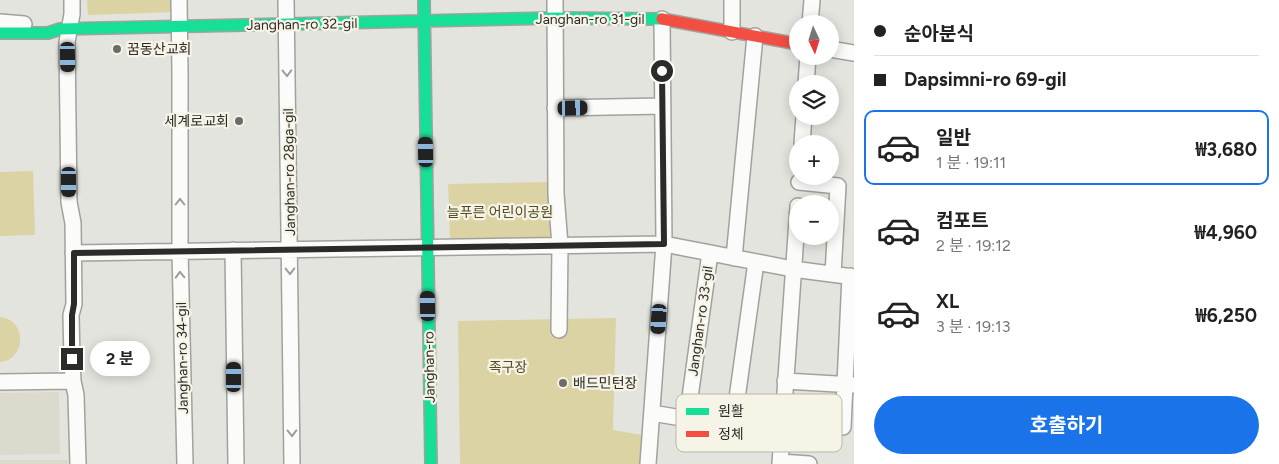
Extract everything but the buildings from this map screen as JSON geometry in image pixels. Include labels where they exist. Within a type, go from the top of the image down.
[{"type":"street","points":[[72,0],[72,14],[65,29],[68,42],[69,202],[73,223],[74,253],[74,304],[72,315],[73,381],[76,395],[78,464]]},
{"type":"street","points":[[179,0],[180,251]]},
{"type":"street","name":"Janghan-ro 28ga-gil","points":[[286,0],[292,464]]},
{"type":"street","name":"Janghan-ro","points":[[424,0],[430,464]]},
{"type":"street","points":[[554,0],[556,194],[560,245],[559,330]]},
{"type":"street","points":[[732,0],[732,32]]},
{"type":"street","points":[[811,15],[812,0]]},
{"type":"street","name":"Janghan-ro 31-gil","points":[[424,22],[555,18],[662,19],[789,42]]},
{"type":"street","points":[[648,464],[664,244],[662,19]]},
{"type":"street","name":"Janghan-ro 32-gil","points":[[0,22],[49,24],[65,29]]},
{"type":"street","name":"Janghan-ro 32-gil","points":[[0,32],[424,22]]},
{"type":"street","points":[[734,258],[755,36]]},
{"type":"street","points":[[839,50],[854,53]]},
{"type":"street","points":[[555,108],[663,106]]},
{"type":"street","points":[[832,185],[838,186],[833,274]]},
{"type":"street","name":"Janghan-ro 33-gil","points":[[427,247],[664,244],[793,270],[852,277],[850,384],[843,427]]},
{"type":"street","points":[[784,394],[795,245]]},
{"type":"street","points":[[74,253],[427,247]]},
{"type":"street","points":[[233,250],[236,464]]},
{"type":"street","name":"Janghan-ro 34-gil","points":[[180,251],[185,464]]},
{"type":"street","name":"Janghan-ro 33-gil","points":[[690,394],[710,253]]},
{"type":"street","points":[[738,394],[756,262]]},
{"type":"street","points":[[0,382],[73,381]]},
{"type":"street","points":[[785,381],[850,384]]},
{"type":"street","points":[[652,413],[676,417]]},
{"type":"street","points":[[780,463],[809,464]]},
{"type":"shaded area","points":[[59,392],[60,454],[0,455],[0,393]]},
{"type":"shaded area","points":[[0,460],[68,460],[68,464],[0,464]]},
{"type":"green space","points":[[87,0],[177,0],[177,12],[88,15]]},
{"type":"green space","points":[[33,171],[35,235],[0,236],[0,172]]},
{"type":"green space","name":"늘푸른 어린이공원","points":[[551,182],[552,233],[547,241],[456,243],[450,238],[448,184]]},
{"type":"green space","points":[[0,317],[9,319],[15,324],[19,331],[20,339],[19,347],[15,354],[9,359],[0,362]]},
{"type":"green space","name":"족구장","points":[[616,318],[613,430],[642,435],[640,464],[460,464],[458,321]]},
{"type":"traffic: fast","points":[[424,0],[431,464]]},
{"type":"traffic: fast","points":[[0,33],[48,33],[60,29],[555,18],[662,19]]},
{"type":"traffic: jam","points":[[662,19],[789,42]]},
{"type":"place","name":"꿈동산교회","points":[[117,49]]},
{"type":"place","name":"세계로교회","points":[[239,121]]},
{"type":"place","name":"배드민턴장","points":[[563,383]]},
{"type":"route","points":[[72,359],[74,253],[664,244],[662,71]]}]
